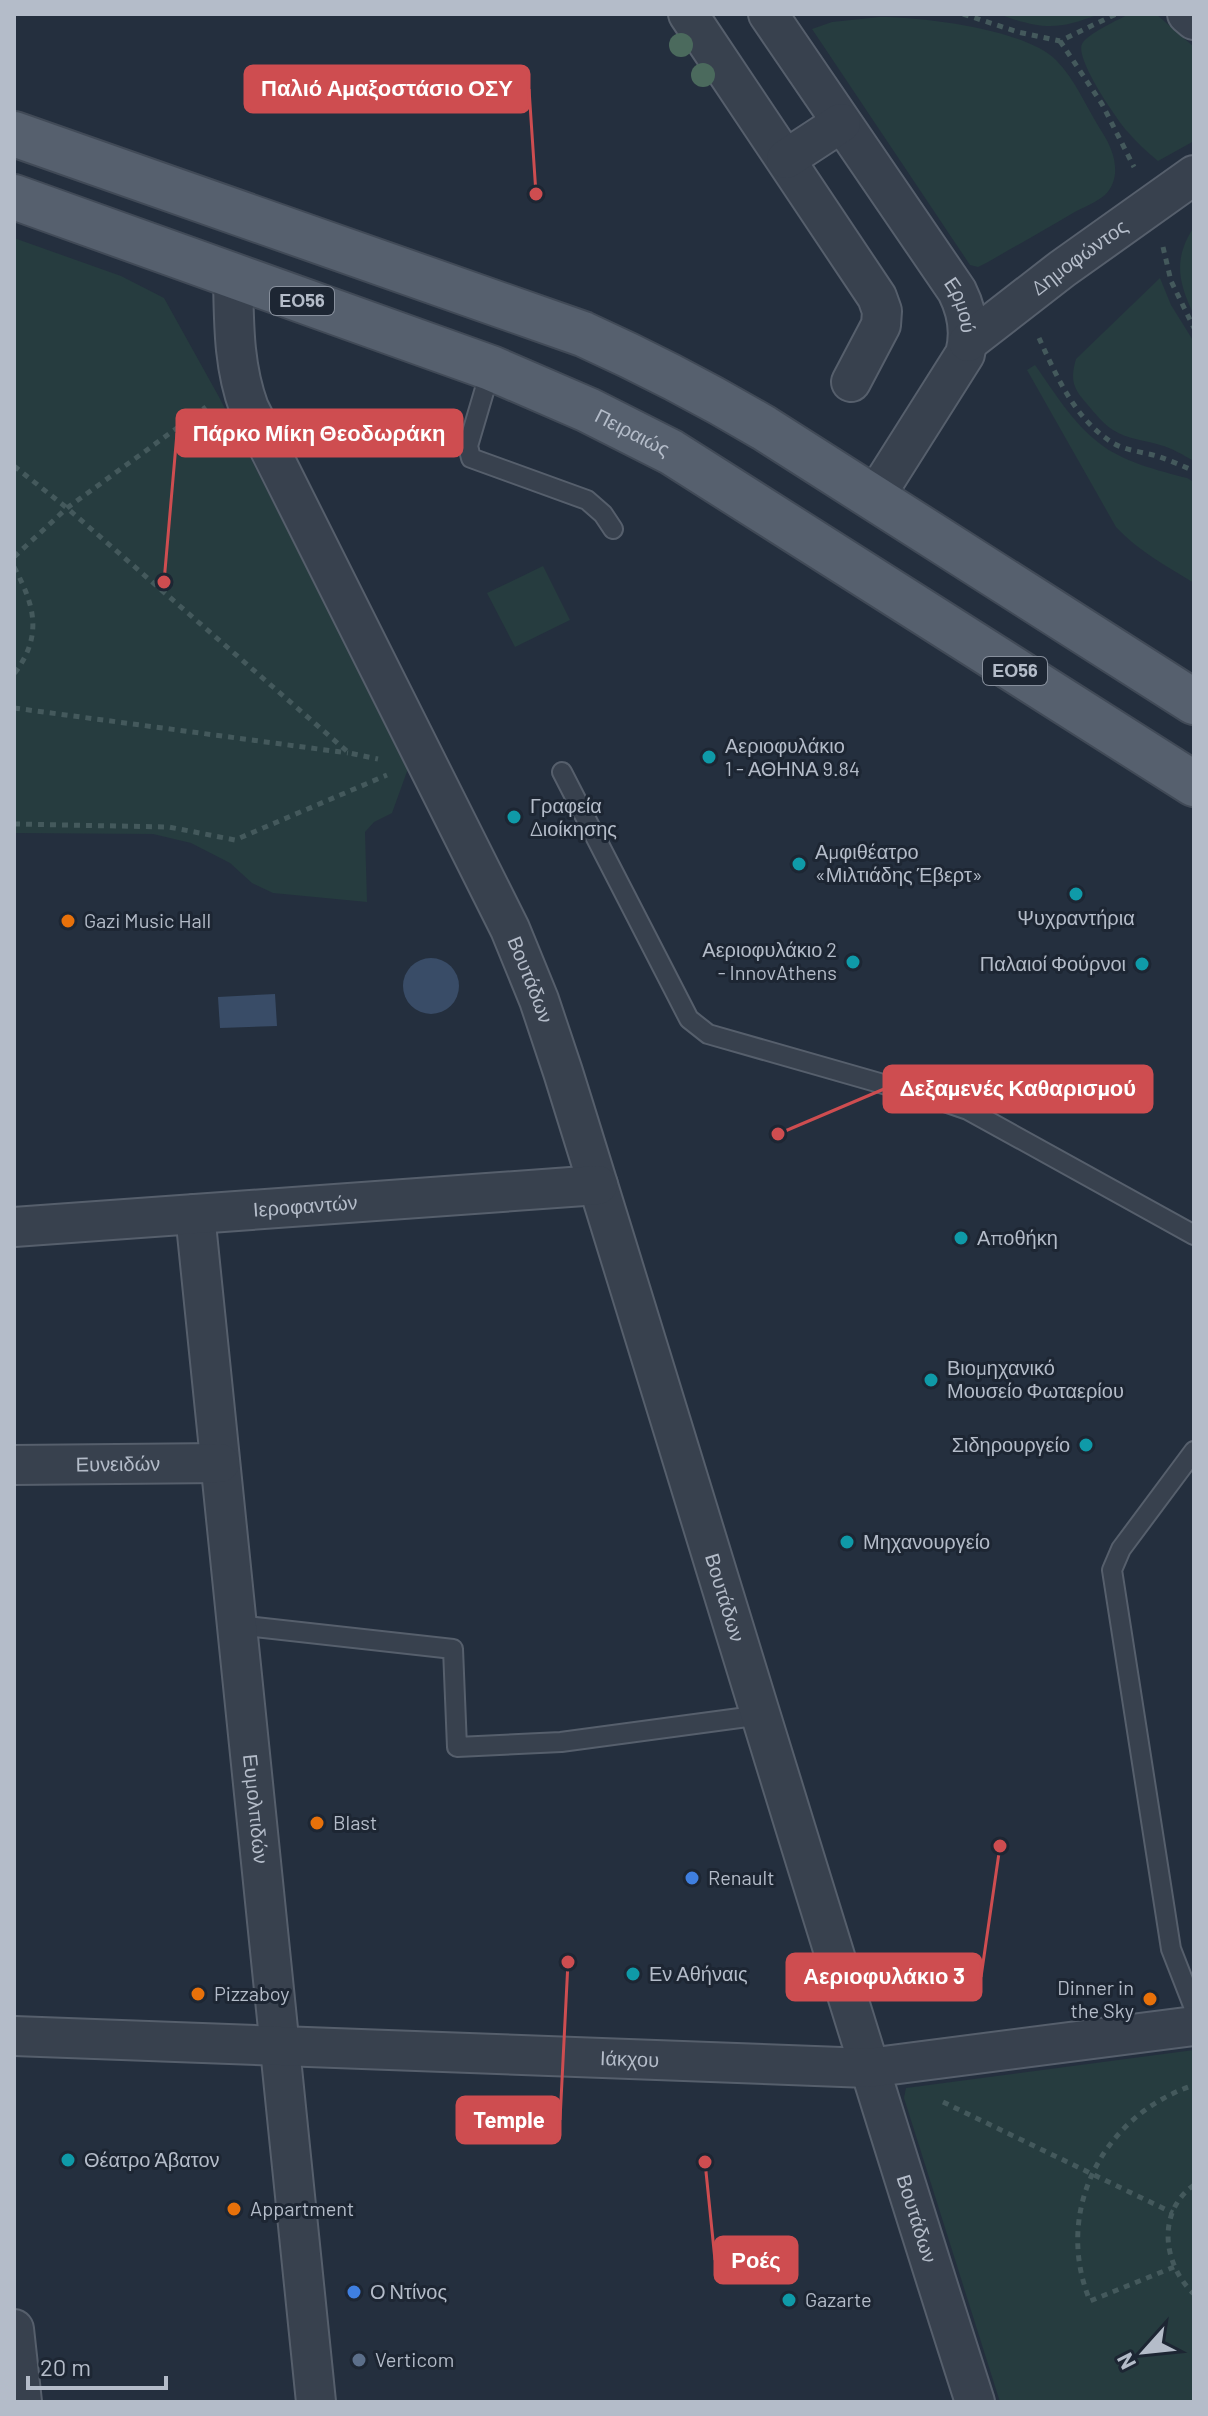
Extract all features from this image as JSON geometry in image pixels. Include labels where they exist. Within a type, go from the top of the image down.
[{"type":"main road","points":[[14,134],[583,334],[704,393],[764,428],[1194,702]]},
{"type":"main road","name":"Πειραιώς","points":[[14,197],[491,368],[588,410],[671,452],[1194,784]]},
{"type":"street","points":[[688,14],[877,297],[882,311],[881,325],[851,382]]},
{"type":"street","name":"Ερμού","points":[[768,14],[957,291],[966,317],[968,342],[965,354],[874,498]]},
{"type":"street","points":[[1187,14],[1194,20]]},
{"type":"street","points":[[786,159],[841,123]]},
{"type":"street","name":"Δημοφώντος","points":[[968,342],[1194,175]]},
{"type":"street","name":"Βουτάδων","points":[[233,277],[234,343],[241,386],[249,408],[417,762],[516,943],[553,1043],[868,2068],[975,2402]]},
{"type":"street","name":"Ιεροφαντών","points":[[14,1227],[598,1185]]},
{"type":"street","name":"Ευμολπιδών","points":[[195,1214],[316,2402]]},
{"type":"street","name":"Ευνειδών","points":[[14,1465],[220,1463]]},
{"type":"street","name":"Ιάκχου","points":[[14,2036],[868,2068],[1194,2026]]},
{"type":"street","points":[[14,2329],[22,2402]]},
{"type":"lane","points":[[491,368],[468,446],[471,458],[587,500],[603,514],[613,529]]},
{"type":"lane","points":[[562,772],[689,1019],[700,1030],[968,1110],[1194,1235]]},
{"type":"lane","points":[[1194,1451],[1121,1549],[1112,1570],[1171,1949],[1194,2008]]},
{"type":"lane","points":[[237,1625],[453,1649],[457,1747],[561,1742],[762,1715]]},
{"type":"path","points":[[963,14],[1018,32],[1060,41],[1116,14]]},
{"type":"path","points":[[1060,41],[1102,104],[1124,144],[1151,205],[1171,281],[1194,328]]},
{"type":"path","points":[[1021,301],[1060,383],[1097,430],[1113,443],[1194,471]]},
{"type":"path","points":[[14,557],[67,508],[219,397],[241,386]]},
{"type":"path","points":[[14,466],[67,508],[349,753]]},
{"type":"path","points":[[14,567],[28,593],[34,629],[25,659],[14,674]]},
{"type":"path","points":[[14,708],[417,762]]},
{"type":"path","points":[[14,824],[169,827],[235,840],[417,762]]},
{"type":"path","points":[[1174,2267],[1090,2301],[1080,2264],[1078,2223],[1082,2199],[1097,2162],[1111,2141],[1128,2122],[1160,2099],[1194,2085]]},
{"type":"path","points":[[932,2097],[1173,2213]]},
{"type":"path","points":[[1194,2185],[1182,2197],[1168,2230],[1169,2252],[1174,2267],[1194,2294]]},
{"type":"green space","points":[[998,14],[1099,14],[1072,23],[1049,26]]},
{"type":"green space","points":[[1129,14],[1156,14],[1194,47],[1194,141],[1158,161],[1134,139],[1114,114],[1090,75],[1081,52],[1082,44],[1090,36]]},
{"type":"green space","points":[[880,17],[946,22],[998,33],[1041,49],[1056,60],[1075,86],[1110,147],[1115,164],[1111,188],[1098,200],[988,262],[978,267],[970,265],[812,29],[832,22]]},
{"type":"green space","points":[[1194,227],[1194,315],[1184,292],[1180,271],[1183,249]]},
{"type":"green space","points":[[14,238],[121,276],[164,298],[219,397],[409,766],[392,813],[374,822],[365,832],[367,902],[273,893],[252,883],[230,863],[191,843],[153,834],[14,833]]},
{"type":"green space","points":[[1160,278],[1171,305],[1194,342],[1194,461],[1169,448],[1113,430],[1087,404],[1074,383],[1076,359]]},
{"type":"green space","points":[[1035,365],[1072,417],[1099,443],[1129,460],[1194,482],[1194,583],[1143,551],[1116,527],[1027,370]]},
{"type":"green space","points":[[543,566],[570,620],[515,647],[487,593]]},
{"type":"green space","points":[[1194,2050],[1194,2402],[1000,2402],[904,2098],[906,2088]]},
{"type":"water","points":[[431,958],[451,966],[459,986],[451,1006],[431,1014],[411,1006],[403,986],[411,966]]},
{"type":"water","points":[[275,994],[277,1026],[220,1028],[218,997]]},
{"type":"place","name":"Παλιό Αμαξοστάσιο ΟΣΥ","points":[[536,194]]},
{"type":"place","name":"Πάρκο Μίκη Θεοδωράκη","points":[[164,582]]},
{"type":"place","name":"Αεριοφυλάκιο 1 - ΑΘΗΝΑ 9.84","points":[[709,757]]},
{"type":"place","name":"Γραφεία Διοίκησης","points":[[514,817]]},
{"type":"place","name":"Αμφιθέατρο «Μιλτιάδης Έβερτ»","points":[[799,864]]},
{"type":"place","name":"Ψυχραντήρια","points":[[1076,894]]},
{"type":"place","name":"Gazi Music Hall","points":[[68,921]]},
{"type":"place","name":"Αεριοφυλάκιο 2 - InnovAthens","points":[[853,962]]},
{"type":"place","name":"Παλαιοί Φούρνοι","points":[[1142,964]]},
{"type":"place","name":"Δεξαμενές Καθαρισμού","points":[[778,1134]]},
{"type":"place","name":"Αποθήκη","points":[[961,1238]]},
{"type":"place","name":"Βιομηχανικό Μουσείο Φωταερίου","points":[[931,1380]]},
{"type":"place","name":"Σιδηρουργείο","points":[[1086,1445]]},
{"type":"place","name":"Μηχανουργείο","points":[[847,1542]]},
{"type":"place","name":"Blast","points":[[317,1823]]},
{"type":"place","name":"Αεριοφυλάκιο 3","points":[[1000,1846]]},
{"type":"place","name":"Renault","points":[[692,1878]]},
{"type":"place","name":"Temple","points":[[568,1962]]},
{"type":"place","name":"Εν Αθήναις","points":[[633,1974]]},
{"type":"place","name":"Pizzaboy","points":[[198,1994]]},
{"type":"place","name":"Dinner in the Sky","points":[[1150,1999]]},
{"type":"place","name":"Θέατρο Άβατον","points":[[68,2160]]},
{"type":"place","name":"Ροές","points":[[705,2162]]},
{"type":"place","name":"Appartment","points":[[234,2209]]},
{"type":"place","name":"Ο Ντίνος","points":[[354,2292]]},
{"type":"place","name":"Gazarte","points":[[789,2300]]},
{"type":"place","name":"Verticom","points":[[359,2360]]}]
